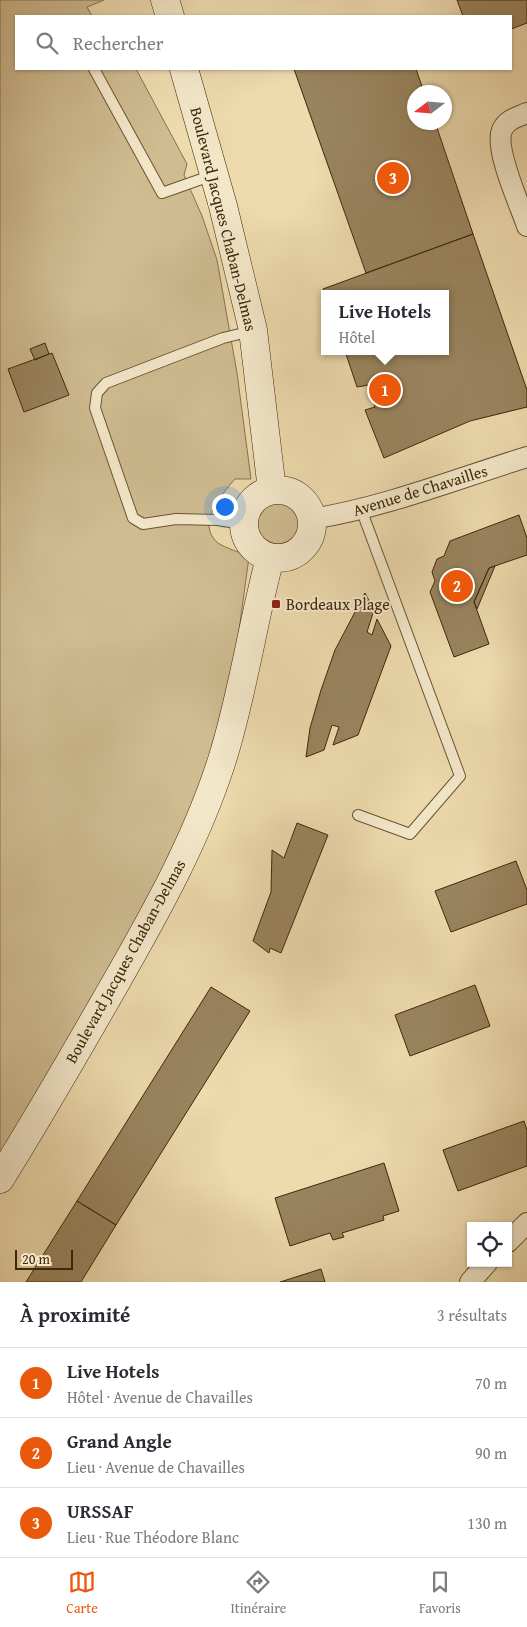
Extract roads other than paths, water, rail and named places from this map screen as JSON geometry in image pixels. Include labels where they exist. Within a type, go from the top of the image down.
[{"type":"main road","points":[[165,0],[170,15]]},
{"type":"main road","name":"Boulevard Jacques Chaban-Delmas","points":[[184,70],[214,175],[253,330],[272,490]]},
{"type":"main road","points":[[272,490],[286,490],[298,496],[307,506],[312,519],[311,536],[301,550],[287,558],[270,558],[256,551],[247,539],[243,524],[247,508],[257,496],[272,490]]},
{"type":"main road","name":"Boulevard Jacques Chaban-Delmas","points":[[0,1179],[48,1101],[148,926],[178,868],[204,810],[222,760],[239,700],[259,601],[270,558]]},
{"type":"street","points":[[527,113],[510,120],[502,130],[501,146],[527,226]]},
{"type":"street","name":"Avenue de Chavailles","points":[[312,519],[361,509],[527,456]]},
{"type":"street","points":[[512,1238],[527,1223]]},
{"type":"street","points":[[470,1282],[484,1267]]},
{"type":"lane","points":[[95,70],[162,193],[214,175]]},
{"type":"lane","points":[[243,524],[218,520],[176,519],[143,524],[133,518],[95,408],[97,393],[106,383],[223,338],[253,330]]},
{"type":"lane","points":[[358,815],[410,834],[460,776],[361,509]]},
{"type":"place","name":"URSSAF","points":[[393,178]]},
{"type":"place","name":"Live Hotels","points":[[385,390]]},
{"type":"place","name":"Grand Angle","points":[[457,586]]},
{"type":"place","name":"Bordeaux Plage","points":[[276,604]]}]
